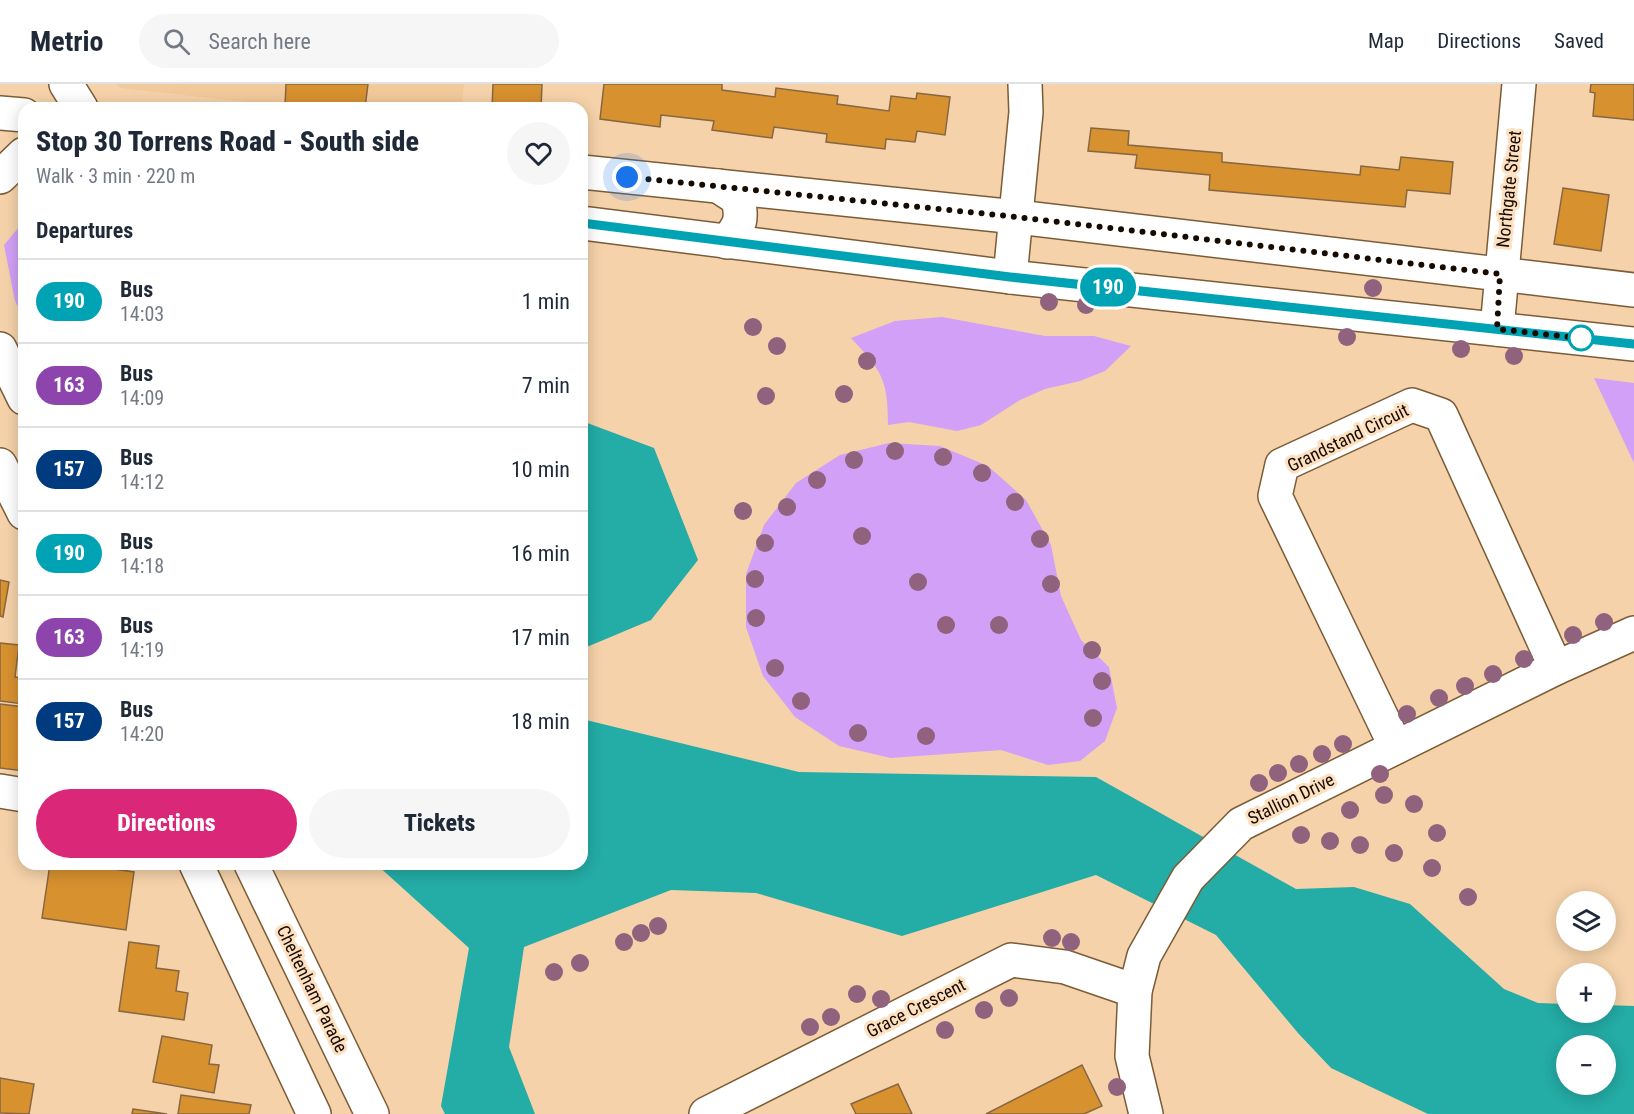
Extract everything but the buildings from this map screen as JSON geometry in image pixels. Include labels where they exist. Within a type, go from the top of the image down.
[{"type":"main road","points":[[66,84],[77,102]]},
{"type":"main road","points":[[1010,277],[1026,112],[1024,84]]},
{"type":"main road","name":"Northgate Street","points":[[1497,329],[1500,274],[1519,84]]},
{"type":"main road","points":[[0,113],[18,114]]},
{"type":"main road","points":[[0,150],[18,152]]},
{"type":"main road","points":[[0,177],[18,159]]},
{"type":"main road","points":[[588,173],[1017,217],[1634,290]]},
{"type":"main road","points":[[718,186],[738,199],[742,214],[740,225],[728,242]]},
{"type":"main road","points":[[588,224],[1010,277],[1634,344]]},
{"type":"main road","points":[[0,349],[18,386]]},
{"type":"main road","name":"Grandstand Circuit","points":[[1396,747],[1275,496],[1282,465],[1412,405],[1441,415],[1557,668]]},
{"type":"main road","points":[[0,465],[18,501]]},
{"type":"main road","name":"Stallion Drive","points":[[1146,1114],[1132,1056],[1135,991],[1144,956],[1188,878],[1241,824],[1557,668],[1634,633]]},
{"type":"main road","points":[[0,791],[18,794]]},
{"type":"main road","points":[[199,870],[314,1114]]},
{"type":"main road","name":"Cheltenham Parade","points":[[254,870],[372,1114]]},
{"type":"main road","name":"Grace Crescent","points":[[705,1114],[1011,960],[1065,967],[1135,991]]},
{"type":"shaded area","points":[[117,84],[464,84],[462,102],[246,102],[120,88]]},
{"type":"shaded area","points":[[18,228],[18,307],[15,301],[4,245]]},
{"type":"shaded area","points":[[942,317],[1045,336],[1094,336],[1131,346],[1105,371],[1080,381],[1045,389],[1020,400],[981,425],[957,431],[909,422],[888,425],[887,397],[881,377],[870,359],[851,338],[895,321]]},
{"type":"shaded area","points":[[1594,378],[1634,383],[1634,463]]},
{"type":"shaded area","points":[[889,443],[940,446],[988,466],[1026,500],[1051,545],[1061,596],[1081,640],[1109,667],[1117,708],[1105,741],[1080,761],[1048,765],[1001,750],[891,758],[839,746],[795,717],[763,676],[746,627],[746,574],[764,525],[796,483],[840,455]]},
{"type":"water","points":[[588,423],[654,448],[698,560],[651,620],[588,646]]},
{"type":"water","points":[[588,720],[799,772],[1096,777],[1296,889],[1354,887],[1410,904],[1504,989],[1538,1003],[1556,1004],[1556,1023],[1616,1023],[1616,1005],[1634,1006],[1634,1114],[1428,1114],[1331,1068],[1298,1033],[1216,935],[1096,875],[902,936],[756,893],[671,890],[524,947],[509,1047],[535,1114],[445,1114],[441,1106],[469,948],[383,870],[588,870]]},
{"type":"bus line","name":"190","points":[[588,224],[1010,277],[1634,344]]},
{"type":"route","points":[[627,177],[1017,217],[1500,274],[1497,329],[1588,339],[1581,338]]}]
